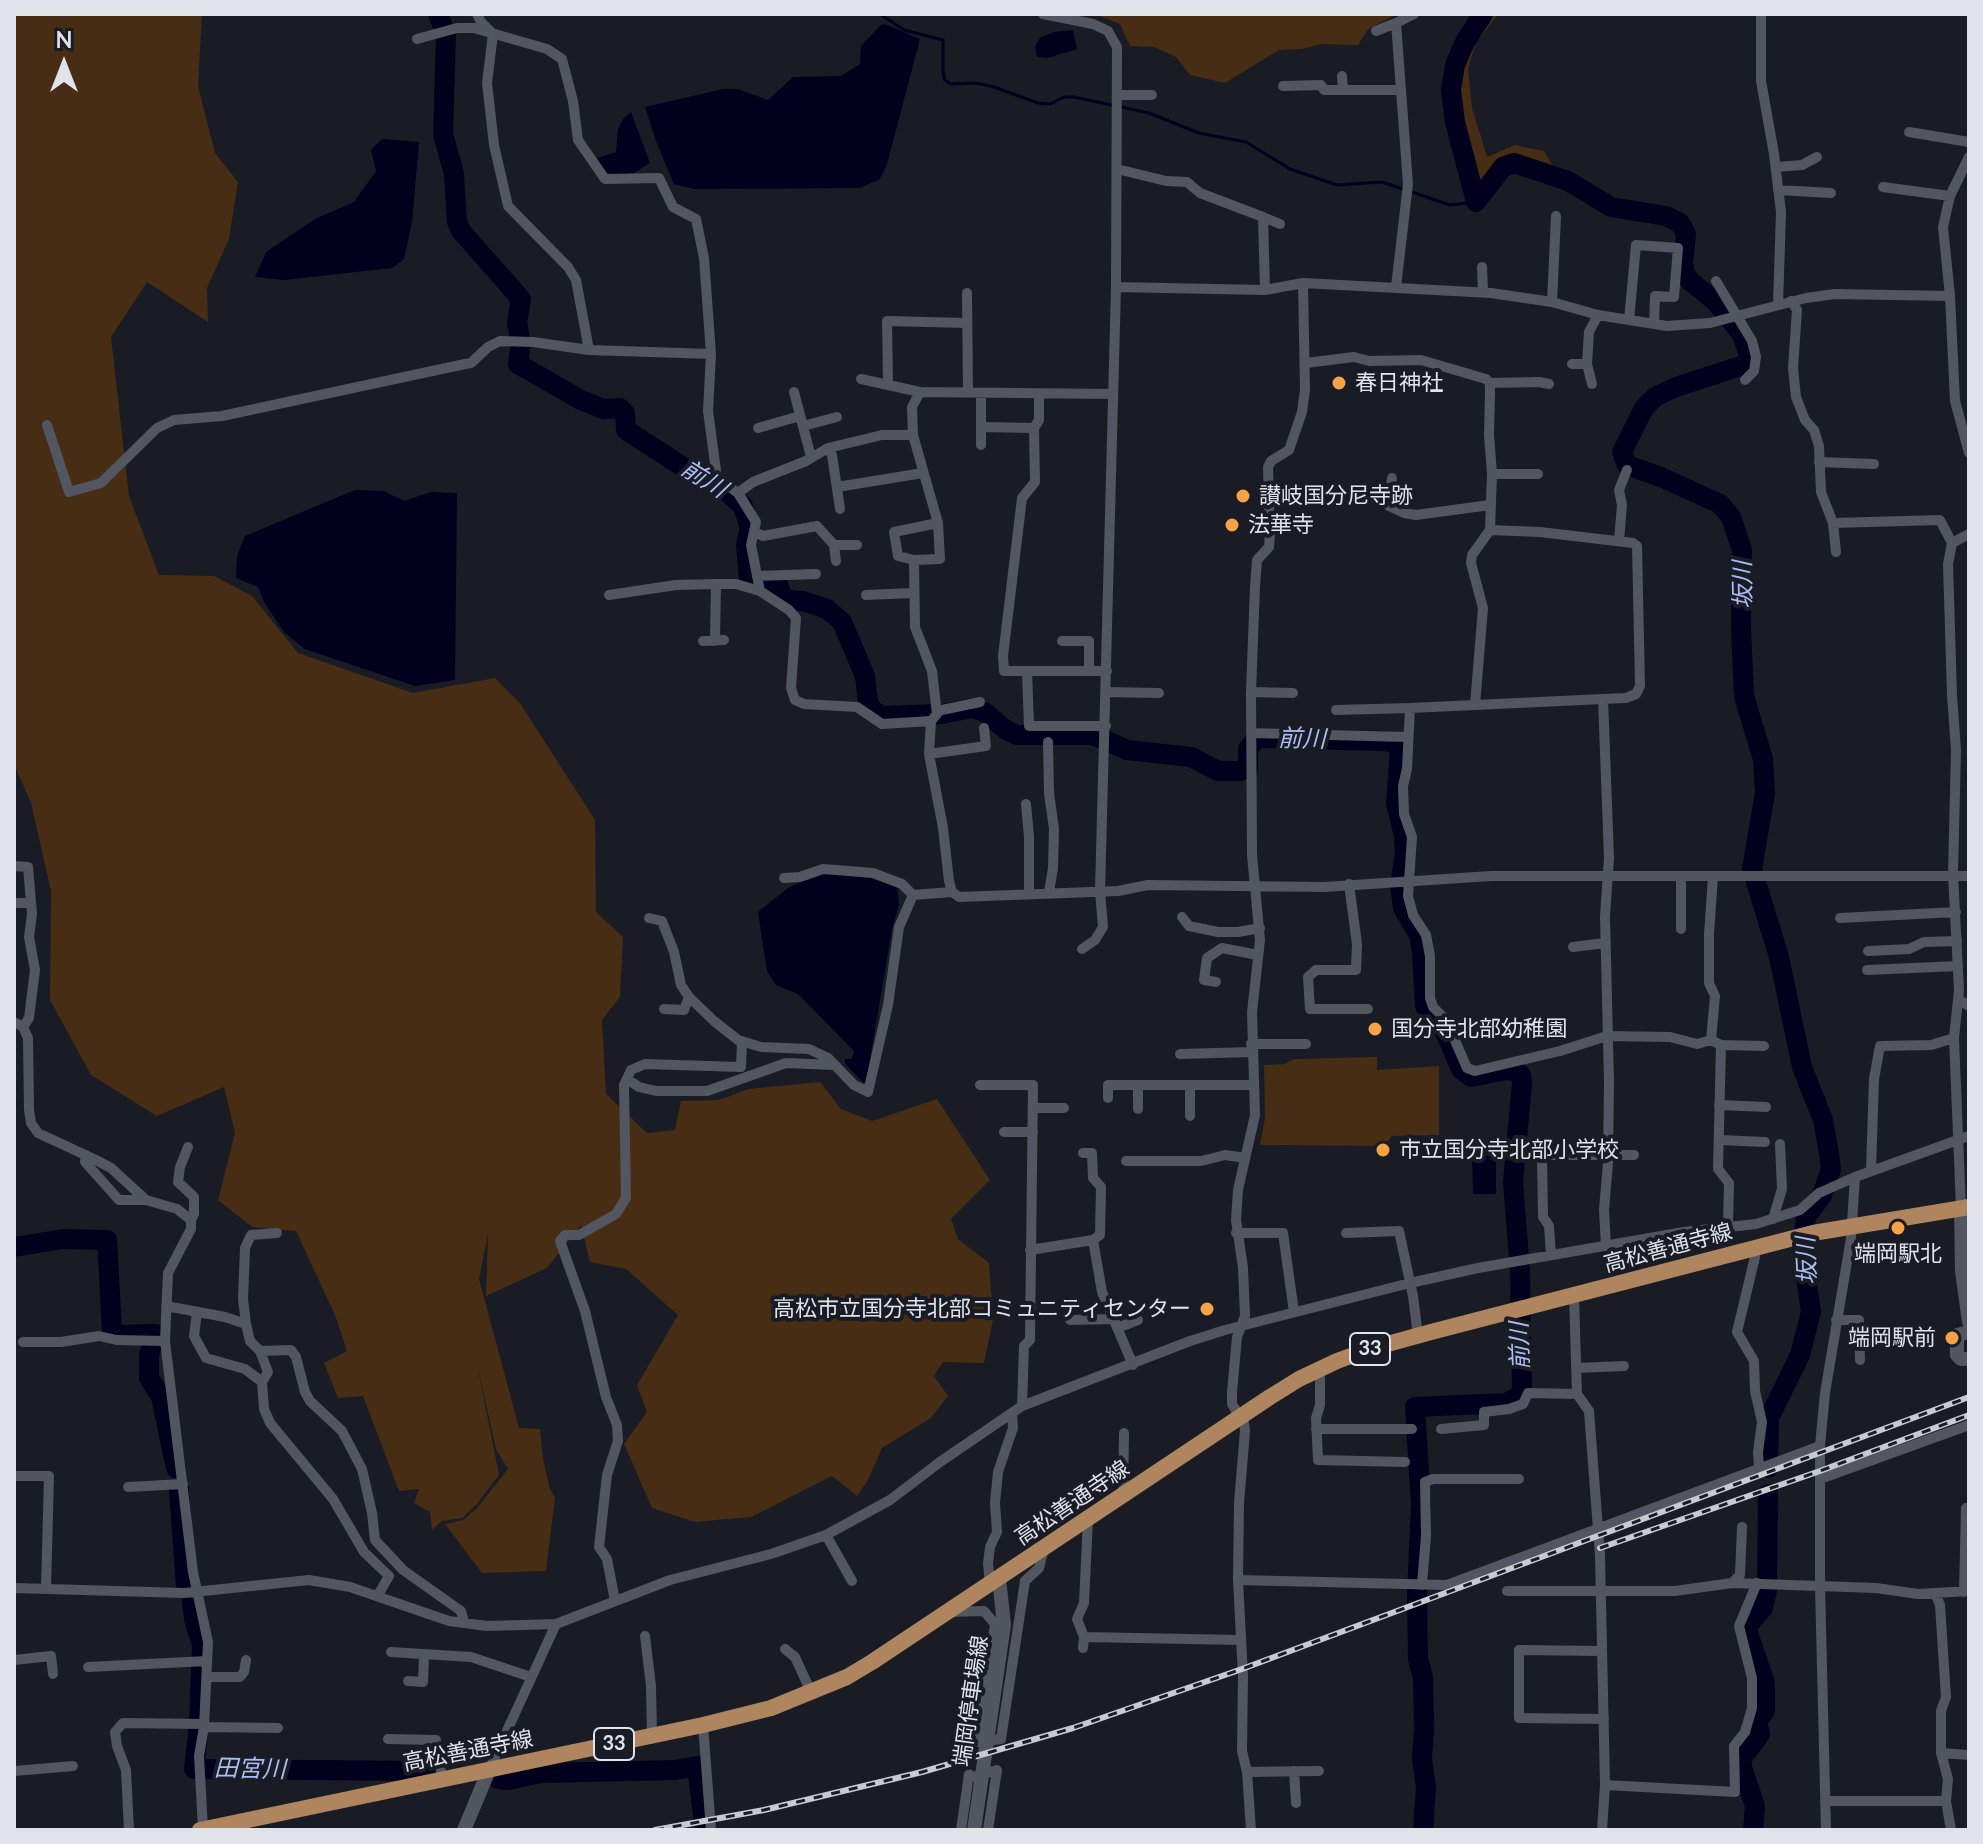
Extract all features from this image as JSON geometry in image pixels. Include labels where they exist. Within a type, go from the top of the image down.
[{"type":"main road","name":"高松善通寺線","points":[[202,1830],[652,1736],[771,1708],[872,1662],[1240,1417],[1320,1369],[1373,1348],[1753,1248],[1852,1225],[1965,1207]]},
{"type":"main road","points":[[1965,1207],[1962,1271],[1968,1315]]},
{"type":"main road","points":[[1969,1332],[1957,1335],[1957,1355],[1961,1359],[1969,1359]]},
{"type":"main road","name":"端岡停車場線","points":[[974,1830],[1004,1625],[994,1581]]},
{"type":"main road","points":[[464,1830],[489,1770]]},
{"type":"street","points":[[477,14],[493,34]]},
{"type":"street","points":[[1043,14],[1093,24],[1108,31],[1117,47],[1116,287],[1100,891],[1103,927],[1095,940],[1082,949]]},
{"type":"street","points":[[1376,31],[1414,14]]},
{"type":"street","points":[[1761,14],[1761,81],[1781,212],[1778,305]]},
{"type":"street","points":[[1396,23],[1408,184],[1396,287]]},
{"type":"street","points":[[417,39],[457,28],[474,28],[547,49],[562,59],[573,101],[578,140],[605,179],[659,178],[673,207],[696,219],[704,258],[711,354],[708,411],[717,478],[738,493],[756,522],[751,545],[760,591]]},
{"type":"street","points":[[493,34],[487,83],[494,145],[508,206],[568,267],[576,280],[589,350]]},
{"type":"street","points":[[1342,76],[1343,90]]},
{"type":"street","points":[[1283,86],[1321,85],[1324,90],[1401,90]]},
{"type":"street","points":[[1118,102],[1152,95]]},
{"type":"street","points":[[1909,132],[1969,142]]},
{"type":"street","points":[[1776,167],[1802,165],[1817,157]]},
{"type":"street","points":[[1969,157],[1950,196],[1943,227],[1955,401],[1969,453]]},
{"type":"street","points":[[1117,169],[1166,181],[1187,182],[1200,193],[1280,224]]},
{"type":"street","points":[[1883,187],[1950,196]]},
{"type":"street","points":[[1778,190],[1831,193]]},
{"type":"street","points":[[1552,302],[1556,216]]},
{"type":"street","points":[[1263,217],[1265,290]]},
{"type":"street","points":[[1629,320],[1636,245],[1678,248],[1674,297],[1655,296],[1654,324]]},
{"type":"street","points":[[1482,267],[1483,292]]},
{"type":"street","points":[[1716,281],[1731,302],[1729,317]]},
{"type":"street","points":[[1251,1830],[1247,1772],[1242,1751],[1238,1580],[1239,1503],[1245,1431],[1232,1404],[1232,1392],[1237,1337],[1245,1316],[1245,1290],[1236,1233],[1238,1190],[1255,1115],[1253,987],[1260,928],[1255,885],[1251,692],[1255,568],[1257,560],[1269,547],[1268,467],[1271,461],[1289,450],[1305,390],[1303,283]]},
{"type":"street","points":[[1116,287],[1265,290],[1303,283],[1483,292],[1552,302],[1629,320],[1689,325],[1835,294],[1950,296]]},
{"type":"street","points":[[967,293],[968,392]]},
{"type":"street","points":[[1791,301],[1797,310],[1793,368],[1796,397],[1805,420],[1814,430],[1821,492],[1833,523],[1836,552]]},
{"type":"street","points":[[1592,384],[1587,364],[1589,332],[1598,315]]},
{"type":"street","points":[[1729,317],[1752,341],[1756,357],[1754,371],[1745,380]]},
{"type":"street","points":[[888,384],[887,321],[967,323]]},
{"type":"street","points":[[47,425],[69,492],[101,483],[157,428],[174,420],[236,414],[471,363],[488,347],[500,341],[589,350],[711,354]]},
{"type":"street","points":[[1306,363],[1354,357],[1369,361],[1421,360],[1486,379],[1490,383],[1549,384]]},
{"type":"street","points":[[1572,364],[1587,364]]},
{"type":"street","points":[[861,379],[920,392],[1113,394]]},
{"type":"street","points":[[1475,705],[1483,608],[1471,563],[1472,555],[1490,530],[1490,383]]},
{"type":"street","points":[[794,392],[811,457]]},
{"type":"street","points":[[920,392],[912,407],[913,435],[938,523],[940,559],[914,560],[898,556],[894,532],[938,523]]},
{"type":"street","points":[[981,393],[981,445]]},
{"type":"street","points":[[1039,394],[1039,420],[1034,428],[1035,482],[1022,498],[1003,656],[1004,671],[1107,671]]},
{"type":"street","points":[[758,428],[837,417]]},
{"type":"street","points":[[981,427],[1034,428]]},
{"type":"street","points":[[738,493],[753,482],[828,448],[882,435],[913,435]]},
{"type":"street","points":[[828,448],[832,455],[840,509]]},
{"type":"street","points":[[1819,462],[1874,464]]},
{"type":"street","points":[[1619,541],[1622,505],[1619,490],[1627,470]]},
{"type":"street","points":[[837,487],[923,473]]},
{"type":"street","points":[[1492,474],[1538,474]]},
{"type":"street","points":[[1392,478],[1389,506],[1404,513],[1416,515],[1490,505]]},
{"type":"street","points":[[1833,523],[1940,520],[1952,543],[1948,564],[1957,762],[1953,874],[1962,993],[1954,1038],[1957,1139],[1965,1207]]},
{"type":"street","points":[[755,532],[763,536],[817,526],[834,545],[836,561]]},
{"type":"street","points":[[1336,710],[1626,698],[1636,694],[1641,675],[1637,546],[1619,541],[1490,530]]},
{"type":"street","points":[[1952,543],[1969,534]]},
{"type":"street","points":[[834,545],[857,545]]},
{"type":"street","points":[[914,560],[915,627],[932,671],[934,716],[929,754],[952,892]]},
{"type":"street","points":[[757,576],[816,574]]},
{"type":"street","points":[[703,641],[720,641],[716,584]]},
{"type":"street","points":[[609,595],[676,585],[736,584],[760,591],[796,618],[791,688],[795,700],[804,704],[857,707],[882,724],[934,716],[980,702]]},
{"type":"street","points":[[866,595],[913,593]]},
{"type":"street","points":[[1062,641],[1089,641],[1089,671]]},
{"type":"street","points":[[1027,672],[1029,726],[1106,732]]},
{"type":"street","points":[[1107,692],[1159,693]]},
{"type":"street","points":[[1251,692],[1293,693]]},
{"type":"street","points":[[1603,699],[1608,876],[1605,943],[1606,1246]]},
{"type":"street","points":[[1410,708],[1407,769],[1403,786],[1404,814],[1412,837],[1408,896],[1413,915],[1426,935],[1433,1007],[1446,1020],[1467,1068],[1475,1071],[1560,1051],[1607,1036],[1670,1037],[1697,1044],[1716,1042],[1764,1046]]},
{"type":"street","points":[[929,754],[986,746],[984,728]]},
{"type":"street","points":[[1252,733],[1408,737]]},
{"type":"street","points":[[1048,742],[1049,793],[1054,829],[1049,892]]},
{"type":"street","points":[[1026,804],[1029,894]]},
{"type":"street","points":[[14,866],[28,867],[32,914],[29,937],[35,970],[29,1018],[18,1024],[28,1038],[31,1123],[48,1140],[111,1168],[146,1200]]},
{"type":"street","points":[[784,878],[800,877],[823,869],[873,873],[902,884],[913,895],[952,892],[959,897],[1100,891],[1148,885],[1324,887],[1491,876],[1969,876]]},
{"type":"street","points":[[1681,877],[1681,929]]},
{"type":"street","points":[[1713,877],[1709,983],[1715,996],[1718,1169],[1729,1183],[1728,1226]]},
{"type":"street","points":[[1349,884],[1357,944],[1356,970],[1316,970],[1308,977],[1310,1009],[1368,1009]]},
{"type":"street","points":[[649,918],[662,921],[674,952],[681,985],[714,1021],[742,1041],[761,1047],[809,1049],[828,1058],[854,1085],[868,1092],[888,1005],[899,927],[913,895]]},
{"type":"street","points":[[14,903],[30,903]]},
{"type":"street","points":[[1840,918],[1956,912]]},
{"type":"street","points":[[1182,917],[1189,926],[1218,932],[1260,928]]},
{"type":"street","points":[[1868,951],[1909,949],[1924,942],[1957,941]]},
{"type":"street","points":[[1573,947],[1605,943]]},
{"type":"street","points":[[1216,982],[1204,980],[1207,958],[1222,948],[1258,955]]},
{"type":"street","points":[[1867,970],[1958,966]]},
{"type":"street","points":[[1962,993],[1969,1006]]},
{"type":"street","points":[[664,1009],[684,1010],[689,997]]},
{"type":"street","points":[[1871,1170],[1874,1079],[1880,1046],[1931,1045],[1954,1038]]},
{"type":"street","points":[[615,1601],[607,1559],[599,1547],[607,1475],[618,1441],[617,1425],[606,1397],[585,1311],[560,1241],[565,1235],[579,1235],[616,1214],[626,1198],[624,1085],[631,1070],[645,1064],[741,1067],[742,1041]]},
{"type":"street","points":[[1180,1054],[1306,1044]]},
{"type":"street","points":[[627,1079],[639,1087],[656,1091],[707,1091],[786,1063],[835,1065]]},
{"type":"street","points":[[980,1085],[1033,1085],[1030,1340],[1024,1346],[1022,1406]]},
{"type":"street","points":[[1108,1098],[1108,1085],[1253,1085]]},
{"type":"street","points":[[1138,1085],[1138,1109]]},
{"type":"street","points":[[1190,1085],[1190,1116]]},
{"type":"street","points":[[1719,1105],[1766,1107]]},
{"type":"street","points":[[1033,1108],[1064,1108]]},
{"type":"street","points":[[1004,1132],[1033,1132]]},
{"type":"street","points":[[14,1588],[197,1592],[309,1580],[378,1595],[449,1621],[487,1626],[556,1624],[670,1580],[771,1554],[826,1535],[890,1500],[1022,1406],[1190,1341],[1410,1283],[1551,1255],[1756,1224],[1800,1210],[1824,1191],[1871,1170],[1969,1136]]},
{"type":"street","points":[[1719,1140],[1765,1142]]},
{"type":"street","points":[[1773,1219],[1782,1189],[1780,1144]]},
{"type":"street","points":[[188,1147],[178,1182],[194,1197],[194,1214],[191,1229],[168,1273],[166,1306],[158,1340],[183,1484],[197,1592],[208,1642],[202,1662],[207,1677],[199,1769],[202,1830]]},
{"type":"street","points":[[1030,1250],[1093,1240],[1100,1235],[1101,1187],[1093,1178],[1093,1153]]},
{"type":"street","points":[[86,1155],[85,1162],[119,1200],[146,1200],[177,1209],[191,1220]]},
{"type":"street","points":[[1126,1161],[1201,1161],[1225,1155],[1245,1158]]},
{"type":"street","points":[[1551,1255],[1549,1226],[1543,1217],[1542,1155],[1634,1155]]},
{"type":"street","points":[[1826,1830],[1820,1446],[1852,1225],[1855,1177]]},
{"type":"street","points":[[1346,1233],[1399,1231],[1418,1336]]},
{"type":"street","points":[[277,1233],[251,1235],[245,1248],[243,1299],[246,1324],[250,1341],[260,1351],[268,1372],[262,1382],[264,1409],[270,1423],[333,1499],[364,1552],[389,1576],[378,1595]]},
{"type":"street","points":[[1236,1233],[1283,1233],[1294,1312]]},
{"type":"street","points":[[1093,1240],[1102,1292],[1133,1365]]},
{"type":"street","points":[[1753,1248],[1755,1257],[1737,1332],[1754,1361],[1755,1391],[1762,1422],[1759,1467]]},
{"type":"street","points":[[1574,1296],[1577,1394],[1589,1411],[1601,1592],[1605,1785],[1602,1830]]},
{"type":"street","points":[[166,1306],[246,1324]]},
{"type":"street","points":[[197,1312],[194,1336],[206,1358],[245,1369],[262,1382]]},
{"type":"street","points":[[1070,1320],[1115,1324],[1138,1320]]},
{"type":"street","points":[[1836,1320],[1859,1320],[1860,1360]]},
{"type":"street","points":[[23,1342],[61,1342],[99,1336],[116,1340],[158,1340]]},
{"type":"street","points":[[260,1351],[291,1350],[310,1401],[342,1431],[362,1469],[375,1540],[403,1570],[461,1611],[464,1622]]},
{"type":"street","points":[[1576,1368],[1624,1366]]},
{"type":"street","points":[[1320,1369],[1316,1429],[1318,1460],[1405,1462]]},
{"type":"street","points":[[1441,1429],[1484,1425],[1484,1412],[1523,1404],[1528,1393],[1577,1394]]},
{"type":"street","points":[[994,1581],[988,1563],[990,1547],[997,1532],[995,1503],[998,1472],[1013,1428],[1012,1413]]},
{"type":"street","points":[[1820,1479],[1969,1425]]},
{"type":"street","points":[[1316,1429],[1412,1429]]},
{"type":"street","points":[[1123,1495],[1124,1433]]},
{"type":"street","points":[[1238,1580],[1447,1585],[1820,1446]]},
{"type":"street","points":[[14,1476],[49,1476],[46,1589]]},
{"type":"street","points":[[1422,1585],[1426,1536],[1425,1482],[1433,1479],[1519,1479]]},
{"type":"street","points":[[128,1487],[183,1484]]},
{"type":"street","points":[[1507,1591],[1675,1591],[1732,1583],[1876,1588],[1918,1594],[1967,1591],[1966,1508]]},
{"type":"street","points":[[1088,1519],[1084,1603],[1077,1619],[1084,1642],[1241,1640]]},
{"type":"street","points":[[1732,1583],[1740,1575],[1742,1527]]},
{"type":"street","points":[[826,1535],[852,1581]]},
{"type":"street","points":[[948,1612],[984,1611],[995,1624],[978,1742],[1001,1739],[1025,1581],[1039,1568],[1044,1548]]},
{"type":"street","points":[[1605,1785],[1735,1792],[1734,1746],[1745,1732],[1752,1708],[1752,1678],[1739,1626],[1763,1584]]},
{"type":"street","points":[[1935,1593],[1940,1605],[1946,1697],[1941,1711],[1941,1753],[1948,1779],[1946,1801],[1951,1830]]},
{"type":"street","points":[[489,1770],[556,1624]]},
{"type":"street","points":[[645,1636],[651,1686],[652,1736]]},
{"type":"street","points":[[785,1649],[795,1657],[811,1692]]},
{"type":"street","points":[[1602,1651],[1519,1650],[1519,1718],[1604,1719]]},
{"type":"street","points":[[391,1652],[424,1655],[472,1651],[531,1677]]},
{"type":"street","points":[[408,1681],[423,1682],[424,1655]]},
{"type":"street","points":[[14,1660],[51,1656],[53,1674]]},
{"type":"street","points":[[207,1677],[240,1677],[246,1660]]},
{"type":"street","points":[[88,1667],[202,1662]]},
{"type":"street","points":[[129,1830],[126,1770],[115,1732],[123,1723],[278,1728]]},
{"type":"street","points":[[703,1725],[711,1830]]},
{"type":"street","points":[[388,1739],[436,1740],[442,1778]]},
{"type":"street","points":[[1941,1753],[1969,1755]]},
{"type":"street","points":[[14,1771],[73,1766]]},
{"type":"street","points":[[961,1830],[969,1776],[997,1770],[988,1830]]},
{"type":"street","points":[[1294,1771],[1296,1803]]},
{"type":"street","points":[[1247,1772],[1319,1771]]},
{"type":"street","points":[[1825,1801],[1946,1801]]},
{"type":"shaded area","points":[[14,14],[202,14],[198,86],[215,153],[238,182],[229,239],[207,288],[208,322],[147,282],[111,337],[129,496],[159,575],[214,576],[252,596],[298,653],[413,693],[495,678],[520,703],[595,820],[596,912],[623,937],[620,997],[602,1020],[606,1094],[647,1133],[675,1130],[681,1101],[719,1100],[748,1089],[820,1082],[841,1109],[872,1121],[937,1099],[990,1180],[951,1219],[958,1239],[989,1263],[995,1310],[984,1363],[943,1362],[934,1376],[948,1396],[931,1418],[882,1448],[857,1496],[832,1476],[751,1517],[695,1522],[652,1508],[624,1444],[647,1412],[637,1385],[678,1315],[626,1269],[590,1262],[581,1225],[547,1268],[486,1296],[488,1234],[479,1279],[519,1428],[540,1429],[543,1459],[555,1497],[546,1571],[482,1573],[445,1524],[463,1520],[477,1508],[508,1469],[496,1449],[477,1364],[499,1475],[462,1518],[442,1521],[432,1530],[430,1512],[414,1503],[419,1489],[399,1491],[363,1396],[338,1398],[324,1363],[347,1351],[335,1315],[296,1231],[252,1227],[218,1200],[235,1133],[224,1087],[157,1116],[91,1075],[50,1000],[51,891],[31,803],[14,764]]},
{"type":"shaded area","points":[[1095,14],[1397,14],[1368,29],[1358,45],[1322,44],[1279,50],[1225,83],[1190,75],[1176,57],[1154,47],[1130,46],[1120,24]]},
{"type":"shaded area","points":[[1473,14],[1498,14],[1476,43],[1468,68],[1472,108],[1487,157],[1515,145],[1544,151],[1556,171],[1523,161],[1506,160],[1479,192],[1460,119],[1458,82]]},
{"type":"shaded area","points":[[1377,1057],[1377,1070],[1439,1066],[1439,1135],[1392,1136],[1385,1146],[1260,1145],[1265,1118],[1264,1065],[1285,1064],[1294,1059]]},
{"type":"water","points":[[885,24],[920,39],[887,164],[880,179],[860,188],[694,189],[674,184],[645,107],[723,89],[738,89],[768,100],[793,77],[841,76],[860,64],[861,46]]},
{"type":"water","points":[[1073,30],[1077,49],[1048,58],[1037,57],[1035,46],[1040,38],[1054,32]]},
{"type":"water","points":[[631,112],[650,163],[634,173],[604,177],[591,160],[616,152],[618,129]]},
{"type":"water","points":[[382,139],[419,142],[412,222],[404,259],[392,268],[284,280],[255,277],[266,252],[315,219],[354,202],[376,171],[371,150]]},
{"type":"water","points":[[355,490],[384,491],[404,501],[431,492],[457,493],[455,680],[415,686],[305,649],[285,633],[265,604],[258,587],[236,578],[237,556],[245,536]]},
{"type":"water","points":[[822,872],[869,876],[897,886],[899,905],[892,929],[866,1083],[845,1064],[845,1059],[852,1059],[854,1051],[798,994],[776,985],[767,971],[758,912],[788,888]]},
{"type":"water","points":[[1472,1153],[1496,1153],[1496,1194],[1473,1194]]},
{"type":"waterway","name":"前川","points":[[438,14],[446,34],[443,134],[454,174],[457,222],[461,231],[521,299],[517,323],[521,343],[518,364],[581,400],[603,409],[620,408],[625,413],[626,430],[705,481],[717,483],[743,506],[750,528],[746,545],[749,578],[778,584],[782,596],[788,600],[827,609],[842,622],[865,676],[868,703],[873,710],[881,716],[941,714],[973,708],[986,713],[1017,735],[1093,735],[1127,750],[1191,757],[1218,771],[1248,768],[1248,749],[1257,738],[1384,741],[1394,743],[1400,750],[1396,803],[1405,853],[1400,886],[1403,908],[1419,935],[1425,1006],[1442,1025],[1461,1069],[1471,1077],[1515,1071],[1521,1075],[1522,1083],[1513,1182],[1520,1272],[1522,1390],[1519,1396],[1507,1403],[1415,1407],[1421,1505],[1417,1594],[1418,1659],[1423,1677],[1422,1759],[1426,1788],[1423,1830]]},
{"type":"waterway","points":[[880,14],[904,30],[943,40],[943,73],[945,80],[951,84],[991,86],[1038,103],[1050,104],[1064,97],[1074,97],[1149,113],[1199,133],[1246,142],[1290,169],[1337,185],[1382,182],[1450,205],[1476,202]]},
{"type":"waterway","name":"坂川","points":[[1483,14],[1455,65],[1451,90],[1455,122],[1476,202],[1503,167],[1514,163],[1568,181],[1611,207],[1666,216],[1680,223],[1686,234],[1685,273],[1690,281],[1715,301],[1741,333],[1749,354],[1747,364],[1655,397],[1644,408],[1622,452],[1627,465],[1720,504],[1731,517],[1742,550],[1744,696],[1763,759],[1765,793],[1752,869],[1779,957],[1802,1067],[1823,1120],[1829,1153],[1831,1169],[1822,1195],[1806,1217],[1803,1241],[1811,1312],[1800,1355],[1769,1418],[1768,1468]]},
{"type":"waterway","name":"田宮川","points":[[14,1247],[63,1239],[107,1240],[112,1331],[115,1335],[155,1334],[149,1355],[149,1378],[161,1397],[176,1468]]},
{"type":"waterway","name":"田宮川","points":[[179,1490],[186,1586]]},
{"type":"waterway","name":"坂川","points":[[1753,1830],[1755,1806],[1741,1755],[1747,1752],[1760,1734],[1757,1722],[1765,1711],[1765,1683],[1747,1630],[1763,1608],[1767,1590],[1768,1494]]},
{"type":"waterway","name":"田宮川","points":[[192,1602],[202,1645],[194,1769],[428,1771]]},
{"type":"waterway","name":"田宮川","points":[[498,1779],[541,1773],[675,1770],[697,1766],[705,1830]]},
{"type":"railway","points":[[655,1830],[764,1810],[922,1772],[1073,1728],[1242,1669],[1969,1397]]},
{"type":"railway","points":[[1600,1548],[1969,1415]]},
{"type":"place","name":"春日神社","points":[[1339,383]]},
{"type":"place","name":"讃岐国分尼寺跡","points":[[1243,496]]},
{"type":"place","name":"法華寺","points":[[1232,525]]},
{"type":"place","name":"国分寺北部幼稚園","points":[[1375,1029]]},
{"type":"place","name":"市立国分寺北部小学校","points":[[1383,1150]]},
{"type":"place","name":"端岡駅北","points":[[1898,1228]]},
{"type":"place","name":"高松市立国分寺北部コミュニティセンター","points":[[1207,1309]]},
{"type":"place","name":"端岡駅前","points":[[1952,1338]]}]
